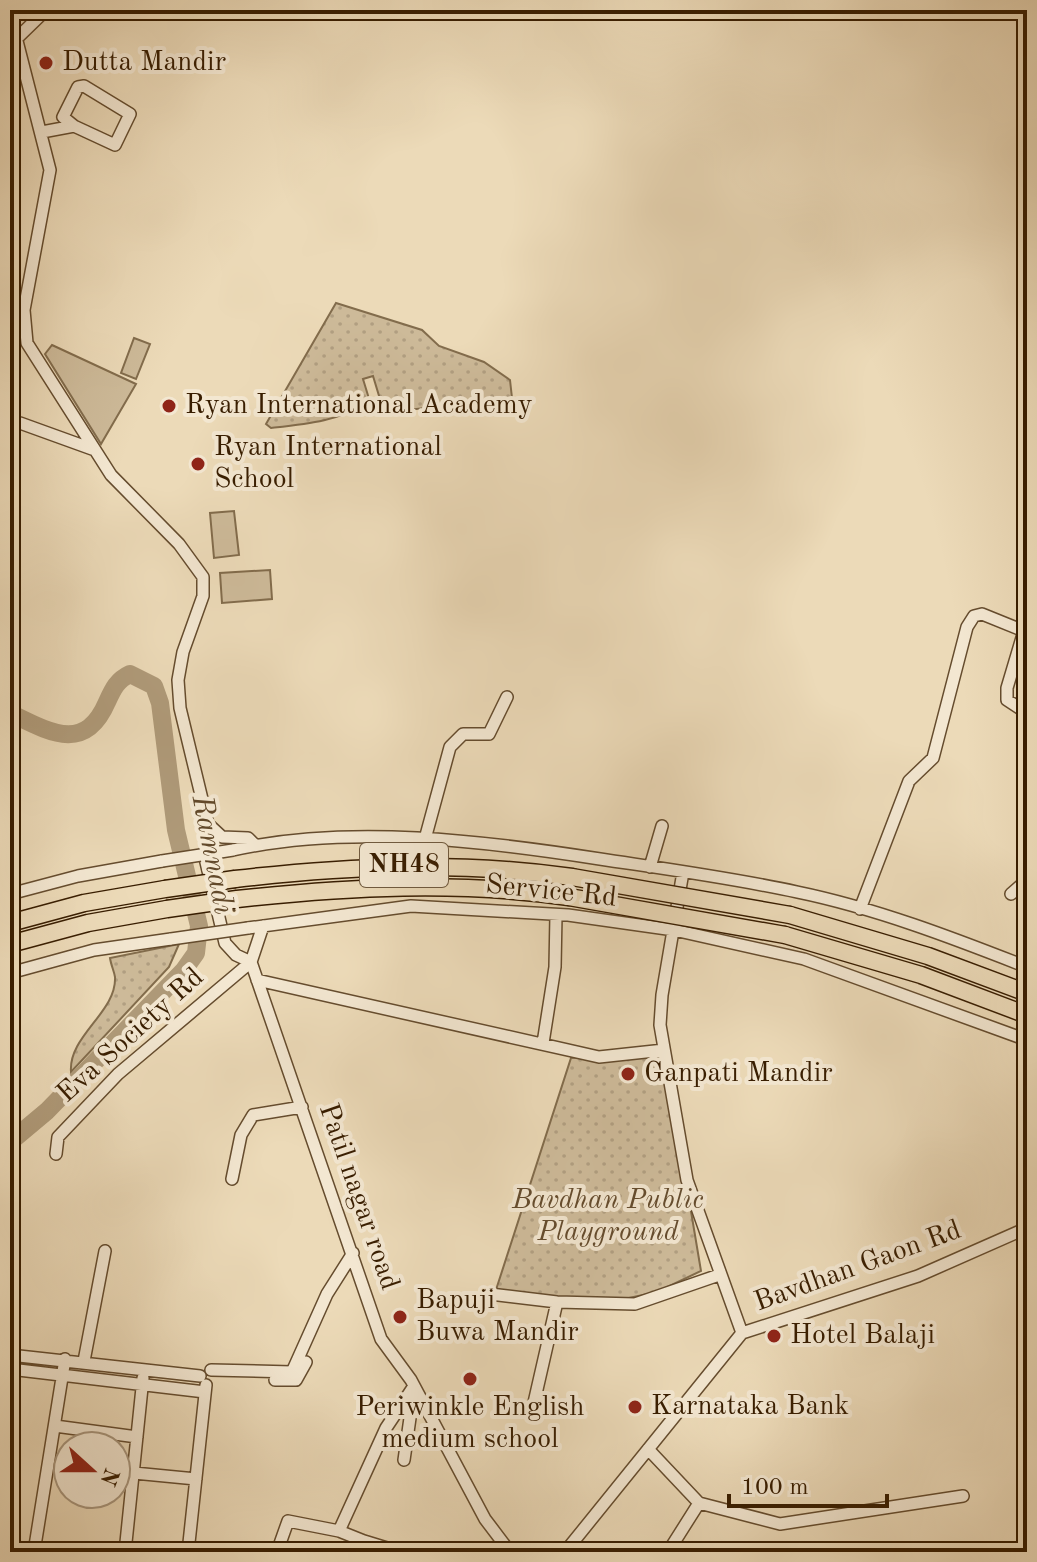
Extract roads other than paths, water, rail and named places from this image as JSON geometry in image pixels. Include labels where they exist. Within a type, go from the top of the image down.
[{"type":"highway","name":"NH48","points":[[10,923],[84,903],[235,879],[411,865],[488,867],[572,877],[790,915],[928,956],[1027,993]]},
{"type":"highway","name":"NH48","points":[[10,944],[88,923],[237,899],[411,885],[487,888],[569,897],[785,935],[921,975],[1027,1015]]},
{"type":"street","points":[[46,10],[14,43],[42,132],[50,170],[24,327],[27,343],[115,480],[179,544],[203,577],[203,596],[183,652],[178,680],[180,708],[208,824],[205,858],[225,943],[236,955],[251,962],[263,926]]},
{"type":"street","points":[[42,132],[74,126],[115,145],[130,114],[81,86],[63,117],[74,126]]},
{"type":"street","points":[[20,423],[93,449]]},
{"type":"street","points":[[860,909],[909,781],[933,758],[967,627],[974,616],[982,614],[1024,631],[1007,688],[1007,700],[1027,713]]},
{"type":"street","points":[[425,839],[450,747],[463,734],[489,734],[507,697]]},
{"type":"street","points":[[208,824],[222,837],[248,838],[255,845]]},
{"type":"street","points":[[650,867],[662,826]]},
{"type":"street","points":[[10,894],[78,876],[255,845],[327,840],[425,839],[538,848],[797,891],[860,909],[1027,967]]},
{"type":"street","points":[[683,872],[662,995],[664,1050],[687,1180],[742,1333]]},
{"type":"street","points":[[1011,894],[1027,880]]},
{"type":"street","name":"Service Rd","points":[[10,973],[94,950],[411,906],[556,915],[674,930],[804,959],[1027,1040]]},
{"type":"street","points":[[543,1043],[555,967],[556,915]]},
{"type":"street","name":"Patil nagar road","points":[[251,962],[381,1339],[417,1390],[485,1519],[510,1552]]},
{"type":"street","name":"Eva Society Rd","points":[[56,1154],[58,1137],[118,1074],[251,962]]},
{"type":"street","points":[[257,980],[599,1057],[664,1050]]},
{"type":"street","points":[[232,1179],[241,1135],[253,1115],[302,1107]]},
{"type":"street","name":"Bavdhan Gaon Rd","points":[[565,1552],[742,1333],[918,1276],[1027,1228]]},
{"type":"street","points":[[84,1361],[105,1251]]},
{"type":"street","points":[[10,1369],[143,1385],[206,1377],[294,1376],[353,1253]]},
{"type":"street","points":[[490,1294],[557,1302],[635,1304],[719,1275]]},
{"type":"street","points":[[533,1407],[557,1302]]},
{"type":"street","points":[[10,1355],[144,1366],[206,1377]]},
{"type":"street","points":[[34,1552],[65,1359]]},
{"type":"street","points":[[125,1552],[144,1366]]},
{"type":"street","points":[[188,1552],[206,1377]]},
{"type":"street","points":[[404,1460],[417,1390]]},
{"type":"street","points":[[339,1531],[386,1428],[417,1390]]},
{"type":"street","points":[[55,1426],[137,1437]]},
{"type":"street","points":[[648,1449],[699,1503],[780,1524],[963,1496]]},
{"type":"street","points":[[134,1473],[196,1479]]},
{"type":"street","points":[[668,1552],[699,1503]]},
{"type":"street","points":[[292,1552],[278,1550],[288,1521],[339,1531],[363,1547],[400,1552]]},
{"type":"waterway","name":"Ramnadi","points":[[10,713],[53,732],[77,733],[98,718],[116,685],[126,676],[130,674],[154,686],[160,703],[176,830],[199,926],[196,953],[184,970],[47,1111],[10,1142]]},
{"type":"place","name":"Dutta Mandir","points":[[46,63]]},
{"type":"place","name":"Ryan International Academy","points":[[169,406]]},
{"type":"place","name":"Ryan International School","points":[[198,464]]},
{"type":"place","name":"Ganpati Mandir","points":[[628,1074]]},
{"type":"place","name":"Bapuji Buwa Mandir","points":[[400,1317]]},
{"type":"place","name":"Hotel Balaji","points":[[774,1336]]},
{"type":"place","name":"Periwinkle English medium school","points":[[470,1379]]},
{"type":"place","name":"Karnataka Bank","points":[[635,1407]]},
{"type":"park label","name":"Bavdhan Public Playground","points":[[608,1217]]}]
